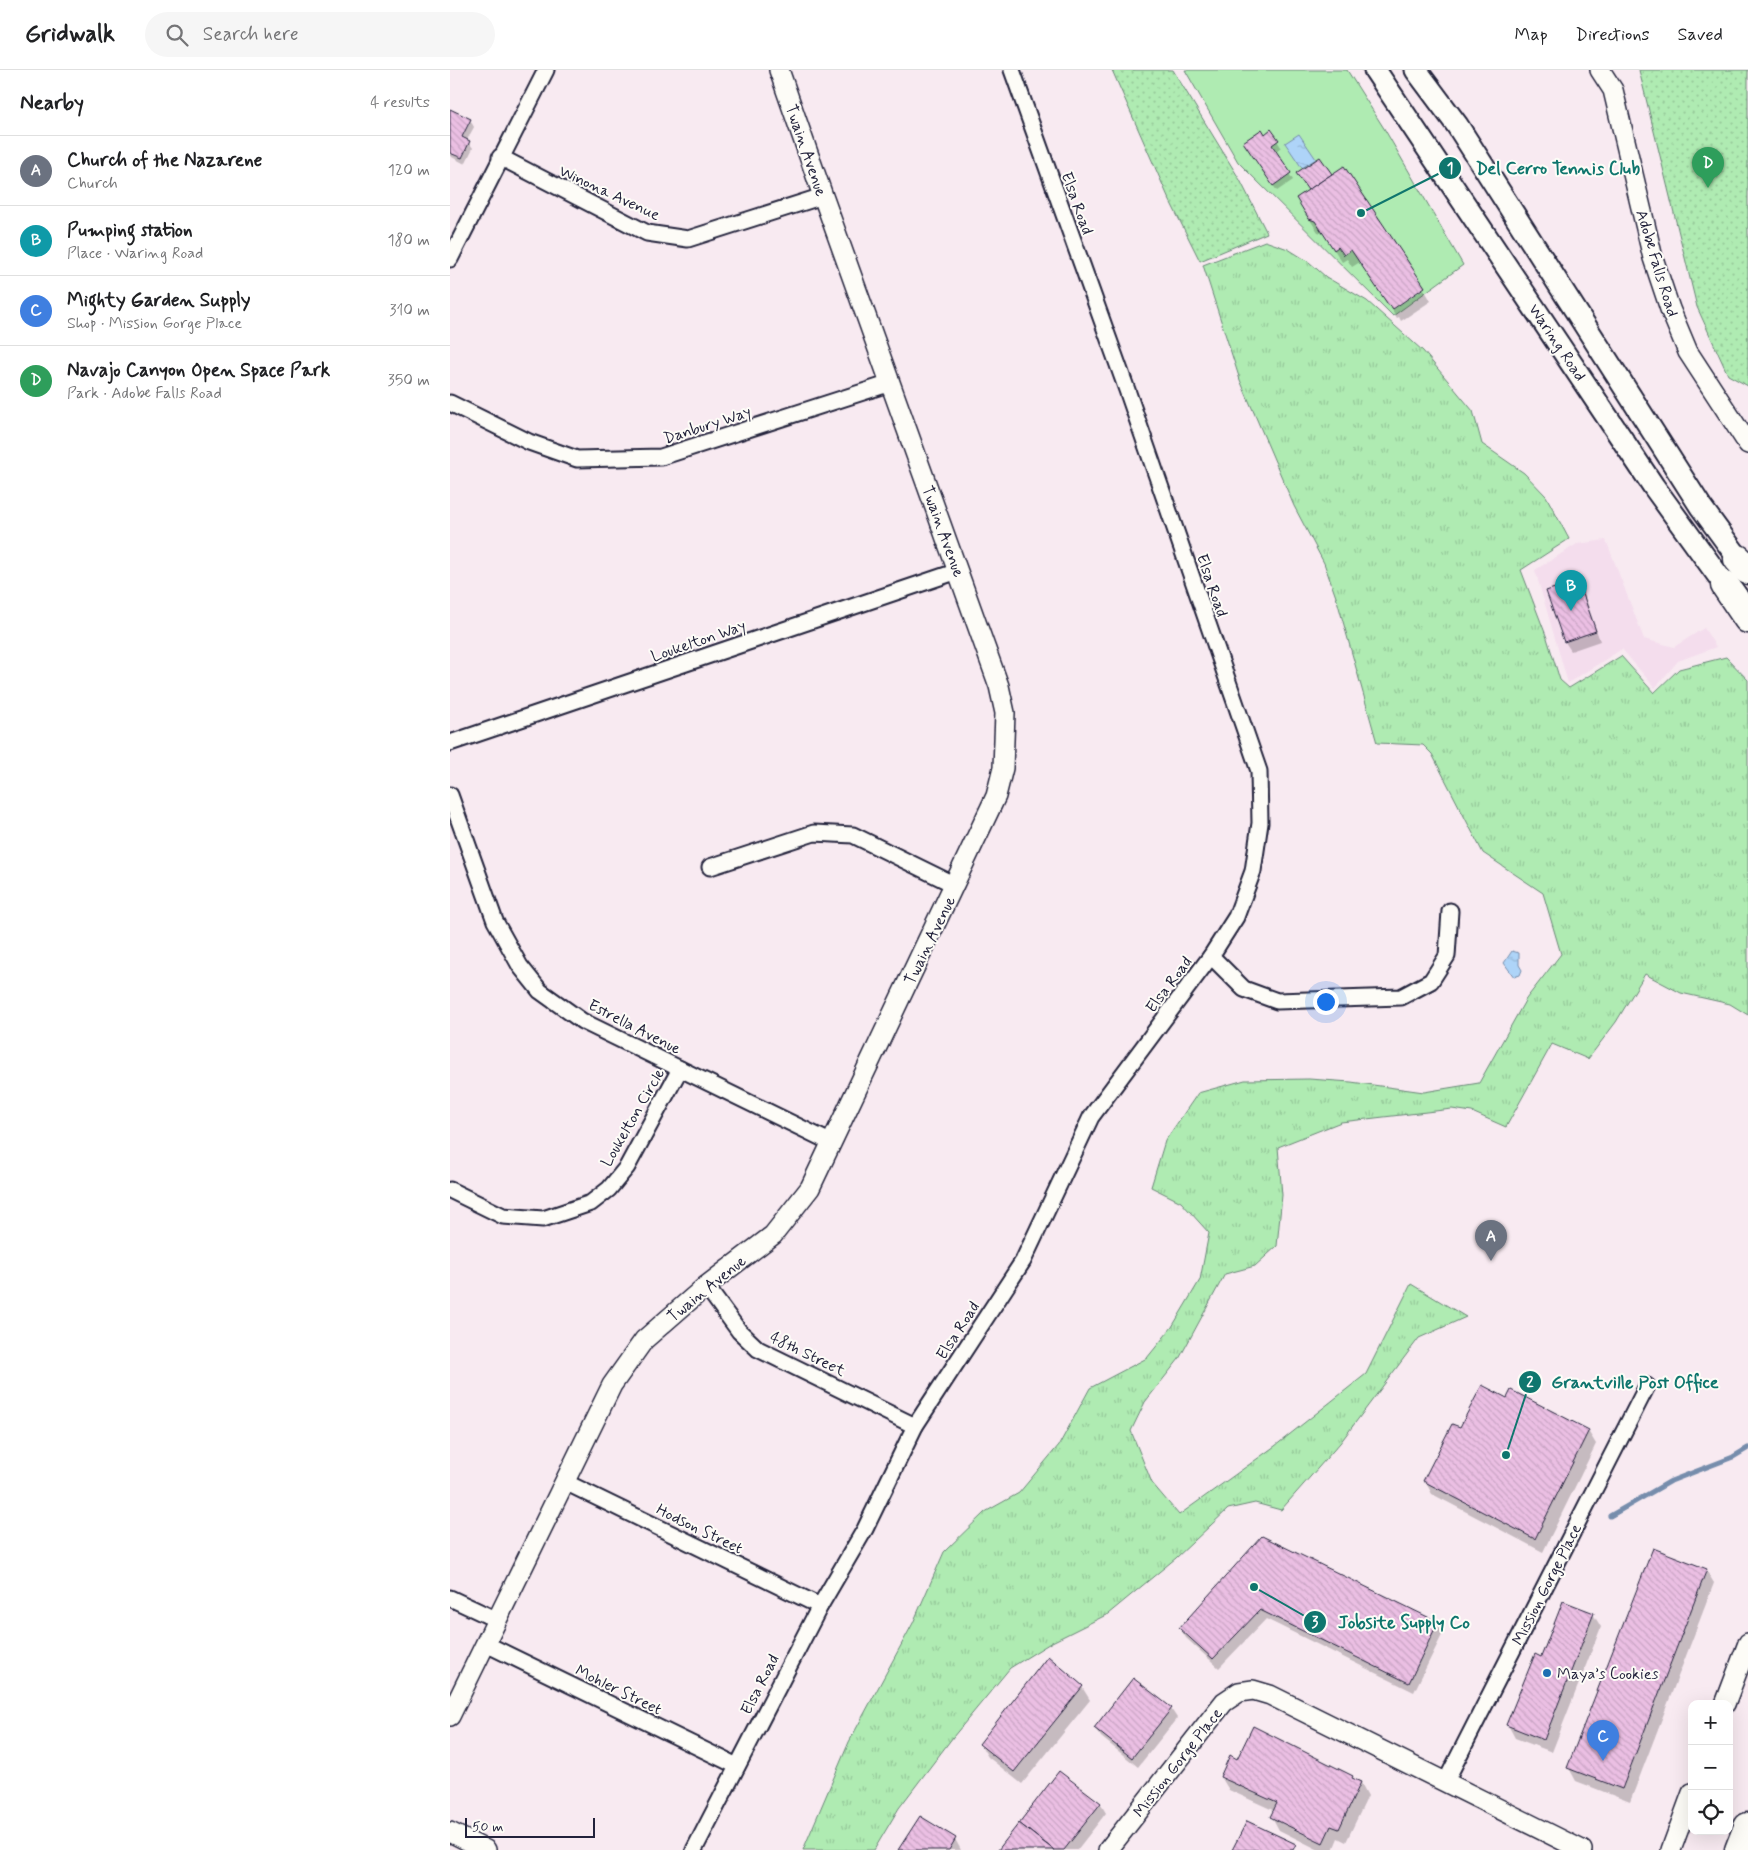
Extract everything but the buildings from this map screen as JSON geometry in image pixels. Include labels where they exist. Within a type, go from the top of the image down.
[{"type":"highway","points":[[1740,571],[1748,619]]},
{"type":"highway","points":[[1739,1850],[1748,1827]]},
{"type":"main road","name":"Waring Road","points":[[1375,70],[1654,487],[1740,571]]},
{"type":"main road","name":"Waring Road","points":[[1416,70],[1457,125],[1701,507],[1740,571],[1748,608]]},
{"type":"street","points":[[450,259],[500,157],[546,70]]},
{"type":"street","name":"Twain Avenue","points":[[450,1716],[612,1385],[644,1340],[706,1286],[774,1234],[810,1188],[955,885],[996,796],[1004,768],[1005,713],[1000,686],[822,196],[779,70]]},
{"type":"street","name":"Elsa Road","points":[[694,1850],[820,1606],[865,1529],[915,1426],[1023,1261],[1091,1117],[1211,956],[1236,917],[1253,871],[1260,823],[1259,771],[1012,70]]},
{"type":"street","name":"Adobe Falls Road","points":[[1600,70],[1613,90],[1653,258],[1670,309],[1688,352],[1747,441]]},
{"type":"street","name":"Winona Avenue","points":[[500,157],[647,232],[688,239],[822,196]]},
{"type":"street","name":"Danbury Way","points":[[450,403],[529,442],[577,459],[662,457],[890,383]]},
{"type":"street","name":"Loukelton Way","points":[[450,743],[958,570]]},
{"type":"street","name":"Estrella Avenue","points":[[450,795],[495,921],[520,966],[540,991],[582,1021],[832,1143]]},
{"type":"street","points":[[710,867],[814,833],[853,836],[955,885]]},
{"type":"street","points":[[1211,956],[1244,989],[1277,1001],[1400,997],[1431,981],[1447,956],[1450,911]]},
{"type":"street","name":"Loukelton Circle","points":[[450,1190],[503,1216],[543,1219],[591,1203],[608,1189],[627,1167],[680,1069]]},
{"type":"street","name":"48th Street","points":[[706,1286],[739,1331],[758,1349],[915,1426]]},
{"type":"street","name":"Mission Gorge Place","points":[[1445,1783],[1646,1386]]},
{"type":"street","name":"Hodson Street","points":[[565,1482],[820,1606]]},
{"type":"street","points":[[450,1598],[497,1620]]},
{"type":"street","points":[[1727,1700],[1748,1643]]},
{"type":"street","name":"Mohler Street","points":[[486,1644],[737,1766]]},
{"type":"street","name":"Mission Gorge Place","points":[[1108,1850],[1224,1702],[1239,1692],[1253,1690],[1290,1704],[1582,1850]]},
{"type":"street","points":[[1671,1850],[1688,1804]]},
{"type":"street","points":[[450,1832],[486,1850]]},
{"type":"shaded area","points":[[1606,540],[1644,639],[1674,647],[1704,628],[1716,647],[1678,661],[1655,688],[1622,649],[1568,683],[1535,570],[1577,544]]},
{"type":"green space","points":[[1112,70],[1173,70],[1240,180],[1267,233],[1200,261],[1169,199]]},
{"type":"green space","points":[[1185,70],[1347,70],[1385,130],[1463,265],[1393,316],[1238,162]]},
{"type":"green space","points":[[1639,70],[1748,70],[1748,386],[1728,375],[1697,307]]},
{"type":"green space","points":[[1265,241],[1288,249],[1309,262],[1326,277],[1367,301],[1423,351],[1473,411],[1482,444],[1524,473],[1546,496],[1569,539],[1521,570],[1547,638],[1560,680],[1569,688],[1621,656],[1654,693],[1679,669],[1726,657],[1748,680],[1748,1015],[1730,1004],[1681,993],[1645,974],[1616,1022],[1588,1059],[1552,1044],[1506,1127],[1472,1112],[1452,1109],[1341,1122],[1278,1147],[1282,1195],[1277,1246],[1255,1266],[1225,1274],[1179,1359],[1145,1402],[1131,1431],[1152,1483],[1179,1515],[1275,1446],[1366,1374],[1411,1284],[1466,1317],[1419,1338],[1340,1443],[1281,1510],[1255,1503],[1228,1509],[1176,1558],[1108,1614],[1052,1642],[1010,1668],[953,1737],[899,1808],[874,1850],[803,1850],[849,1742],[913,1623],[944,1552],[985,1512],[1019,1493],[1059,1445],[1090,1388],[1147,1358],[1172,1327],[1200,1280],[1209,1233],[1181,1202],[1151,1187],[1165,1141],[1198,1093],[1245,1080],[1309,1079],[1351,1082],[1424,1092],[1479,1083],[1526,999],[1561,954],[1543,893],[1483,853],[1432,754],[1423,745],[1377,743],[1337,600],[1324,563],[1294,506],[1240,380],[1203,265]]},
{"type":"water","points":[[1299,134],[1316,159],[1302,168],[1285,143]]},
{"type":"water","points":[[1512,951],[1519,953],[1519,965],[1522,970],[1520,975],[1514,977],[1504,963]]},
{"type":"waterway","points":[[1610,1516],[1671,1481],[1733,1457],[1748,1448]]},
{"type":"place","name":"Navajo Canyon Open Space Park","points":[[1708,188]]},
{"type":"place","name":"Del Cerro Tennis Club","points":[[1361,213]]},
{"type":"place","name":"Pumping station","points":[[1571,611]]},
{"type":"place","name":"Church of the Nazarene","points":[[1491,1261]]},
{"type":"place","name":"Grantville Post Office","points":[[1506,1455]]},
{"type":"place","name":"Jobsite Supply Co","points":[[1254,1587]]},
{"type":"place","name":"Maya’s Cookies","points":[[1547,1673]]},
{"type":"place","name":"Mighty Garden Supply","points":[[1603,1761]]}]
